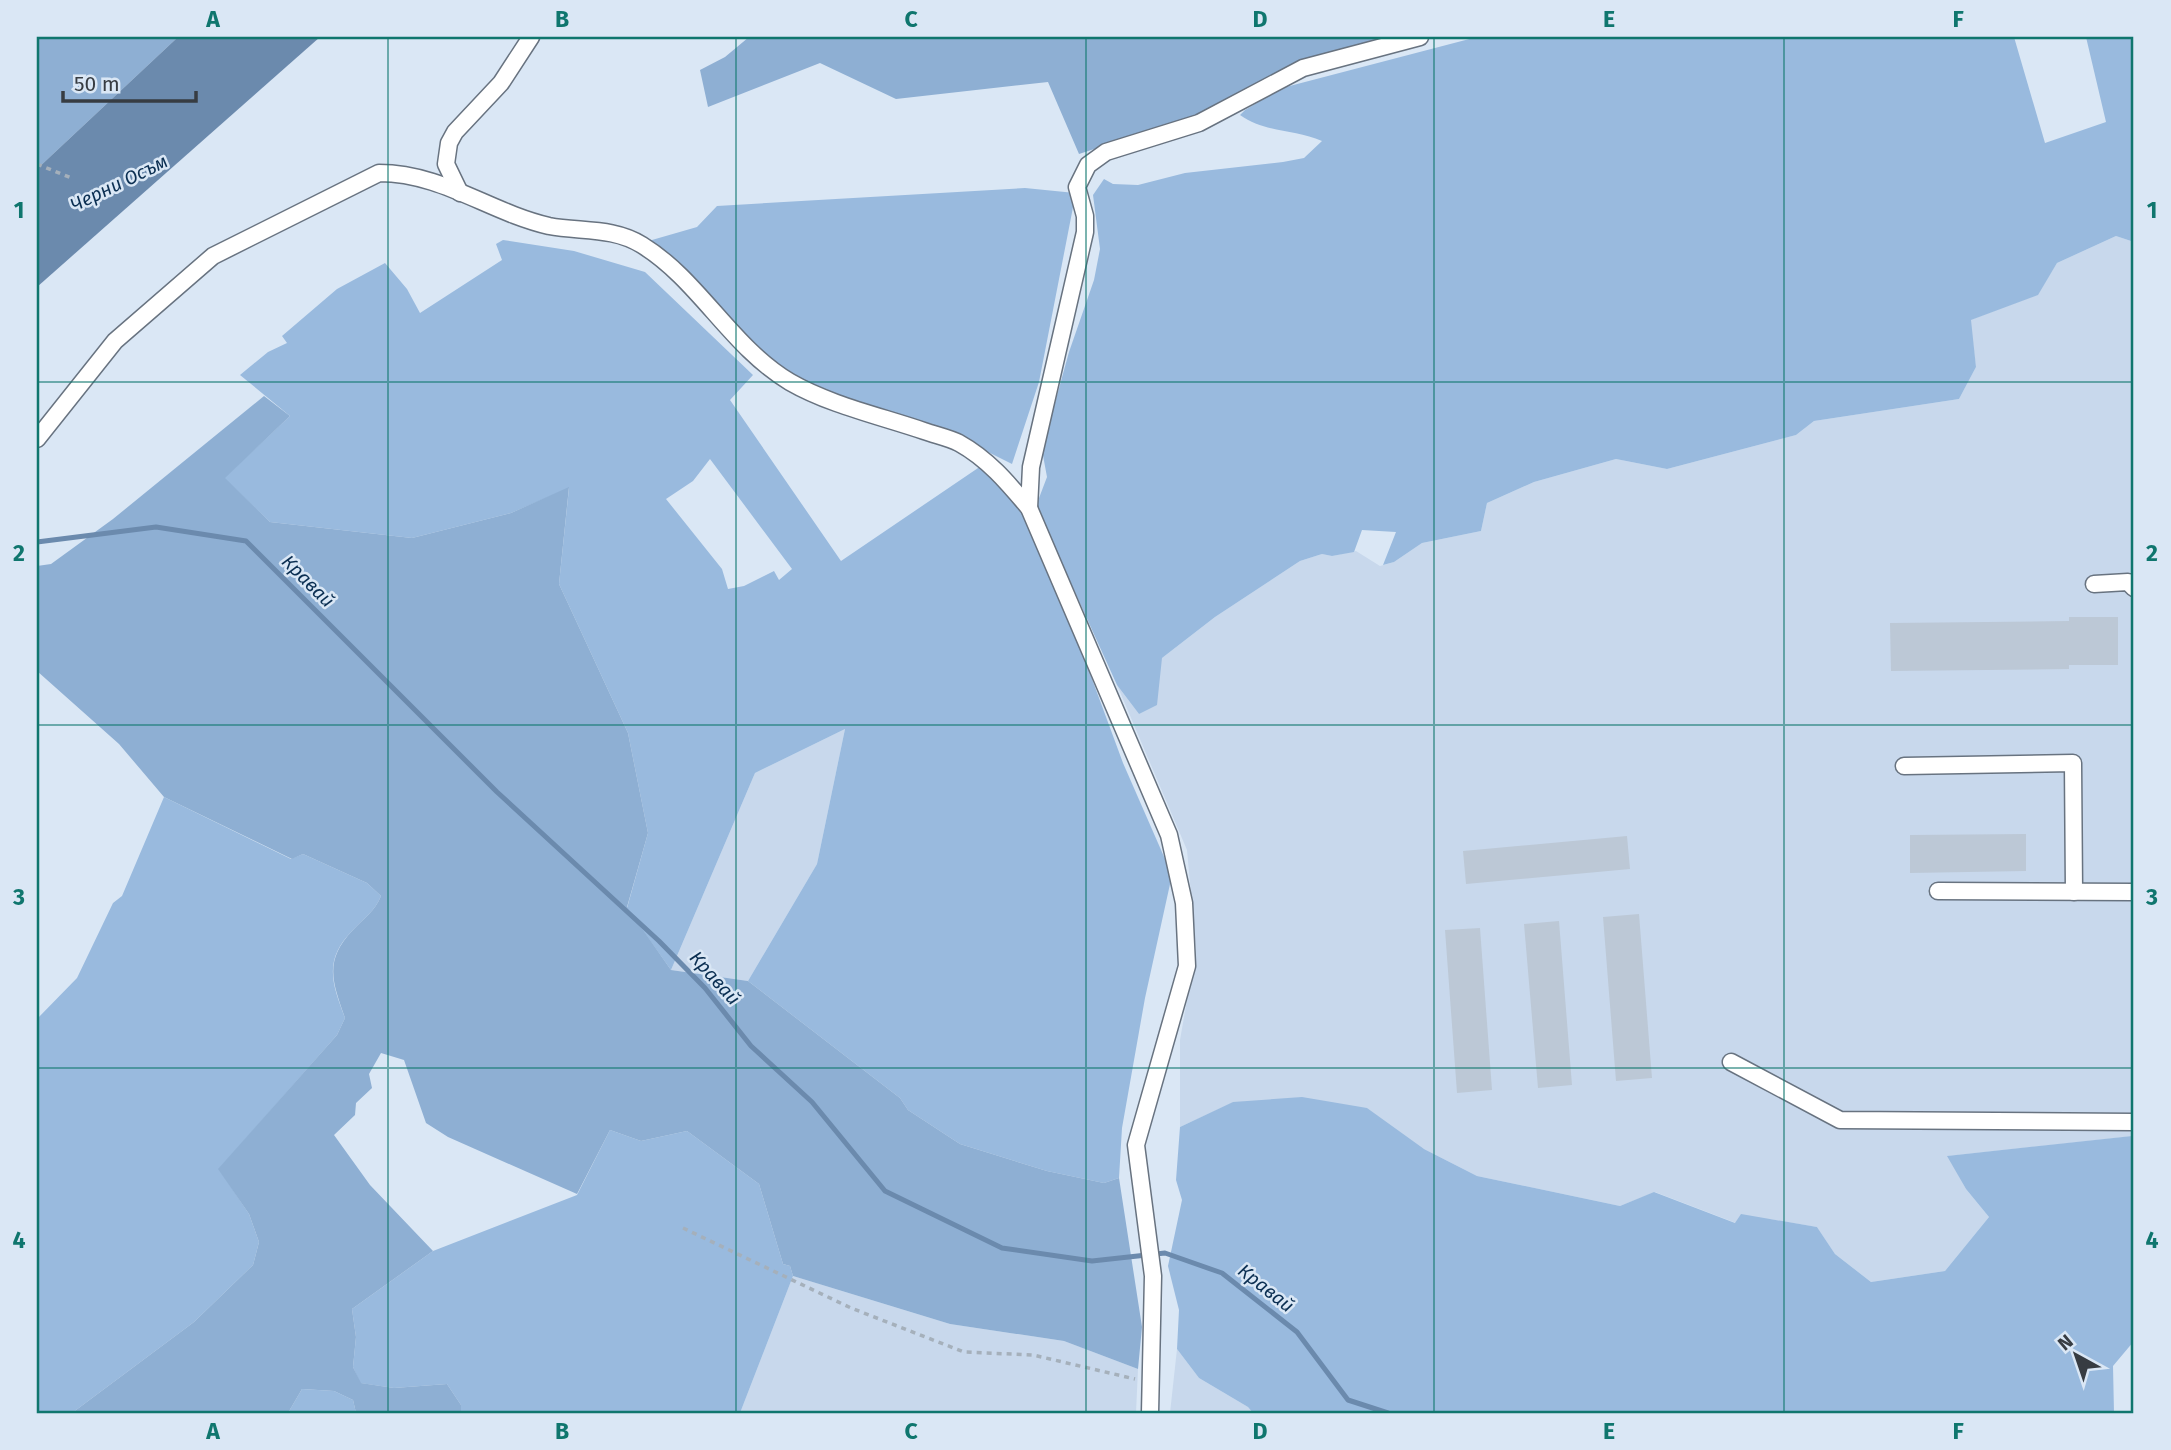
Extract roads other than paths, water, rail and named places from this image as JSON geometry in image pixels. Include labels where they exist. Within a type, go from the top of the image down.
[{"type":"street","points":[[460,193],[446,164],[449,143],[455,132],[501,83],[531,37]]},
{"type":"street","points":[[1029,508],[1031,467],[1085,232],[1085,216],[1077,187],[1088,165],[1106,152],[1199,123],[1303,68],[1420,37]]},
{"type":"street","points":[[37,439],[115,341],[213,256],[379,173],[408,173],[504,214],[552,226],[616,234],[642,245],[673,270],[758,359],[790,382],[818,395],[958,443],[995,468],[1029,508],[1169,835],[1184,903],[1186,965],[1136,1145],[1153,1276],[1150,1413]]},
{"type":"street","points":[[2094,584],[2128,582],[2134,588]]},
{"type":"street","points":[[1904,766],[2073,763],[2074,892]]},
{"type":"street","points":[[1938,891],[2134,892]]},
{"type":"street","points":[[1731,1062],[1840,1120],[2134,1122]]},
{"type":"water","name":"Черни Осъм","points":[[178,37],[320,37],[37,287],[37,169]]},
{"type":"waterway","name":"Кравай","points":[[37,542],[156,527],[246,541],[497,792],[659,941],[705,988],[751,1046],[812,1102],[885,1191],[1002,1248],[1092,1261],[1165,1253],[1222,1273],[1297,1332],[1348,1400],[1388,1413]]}]
